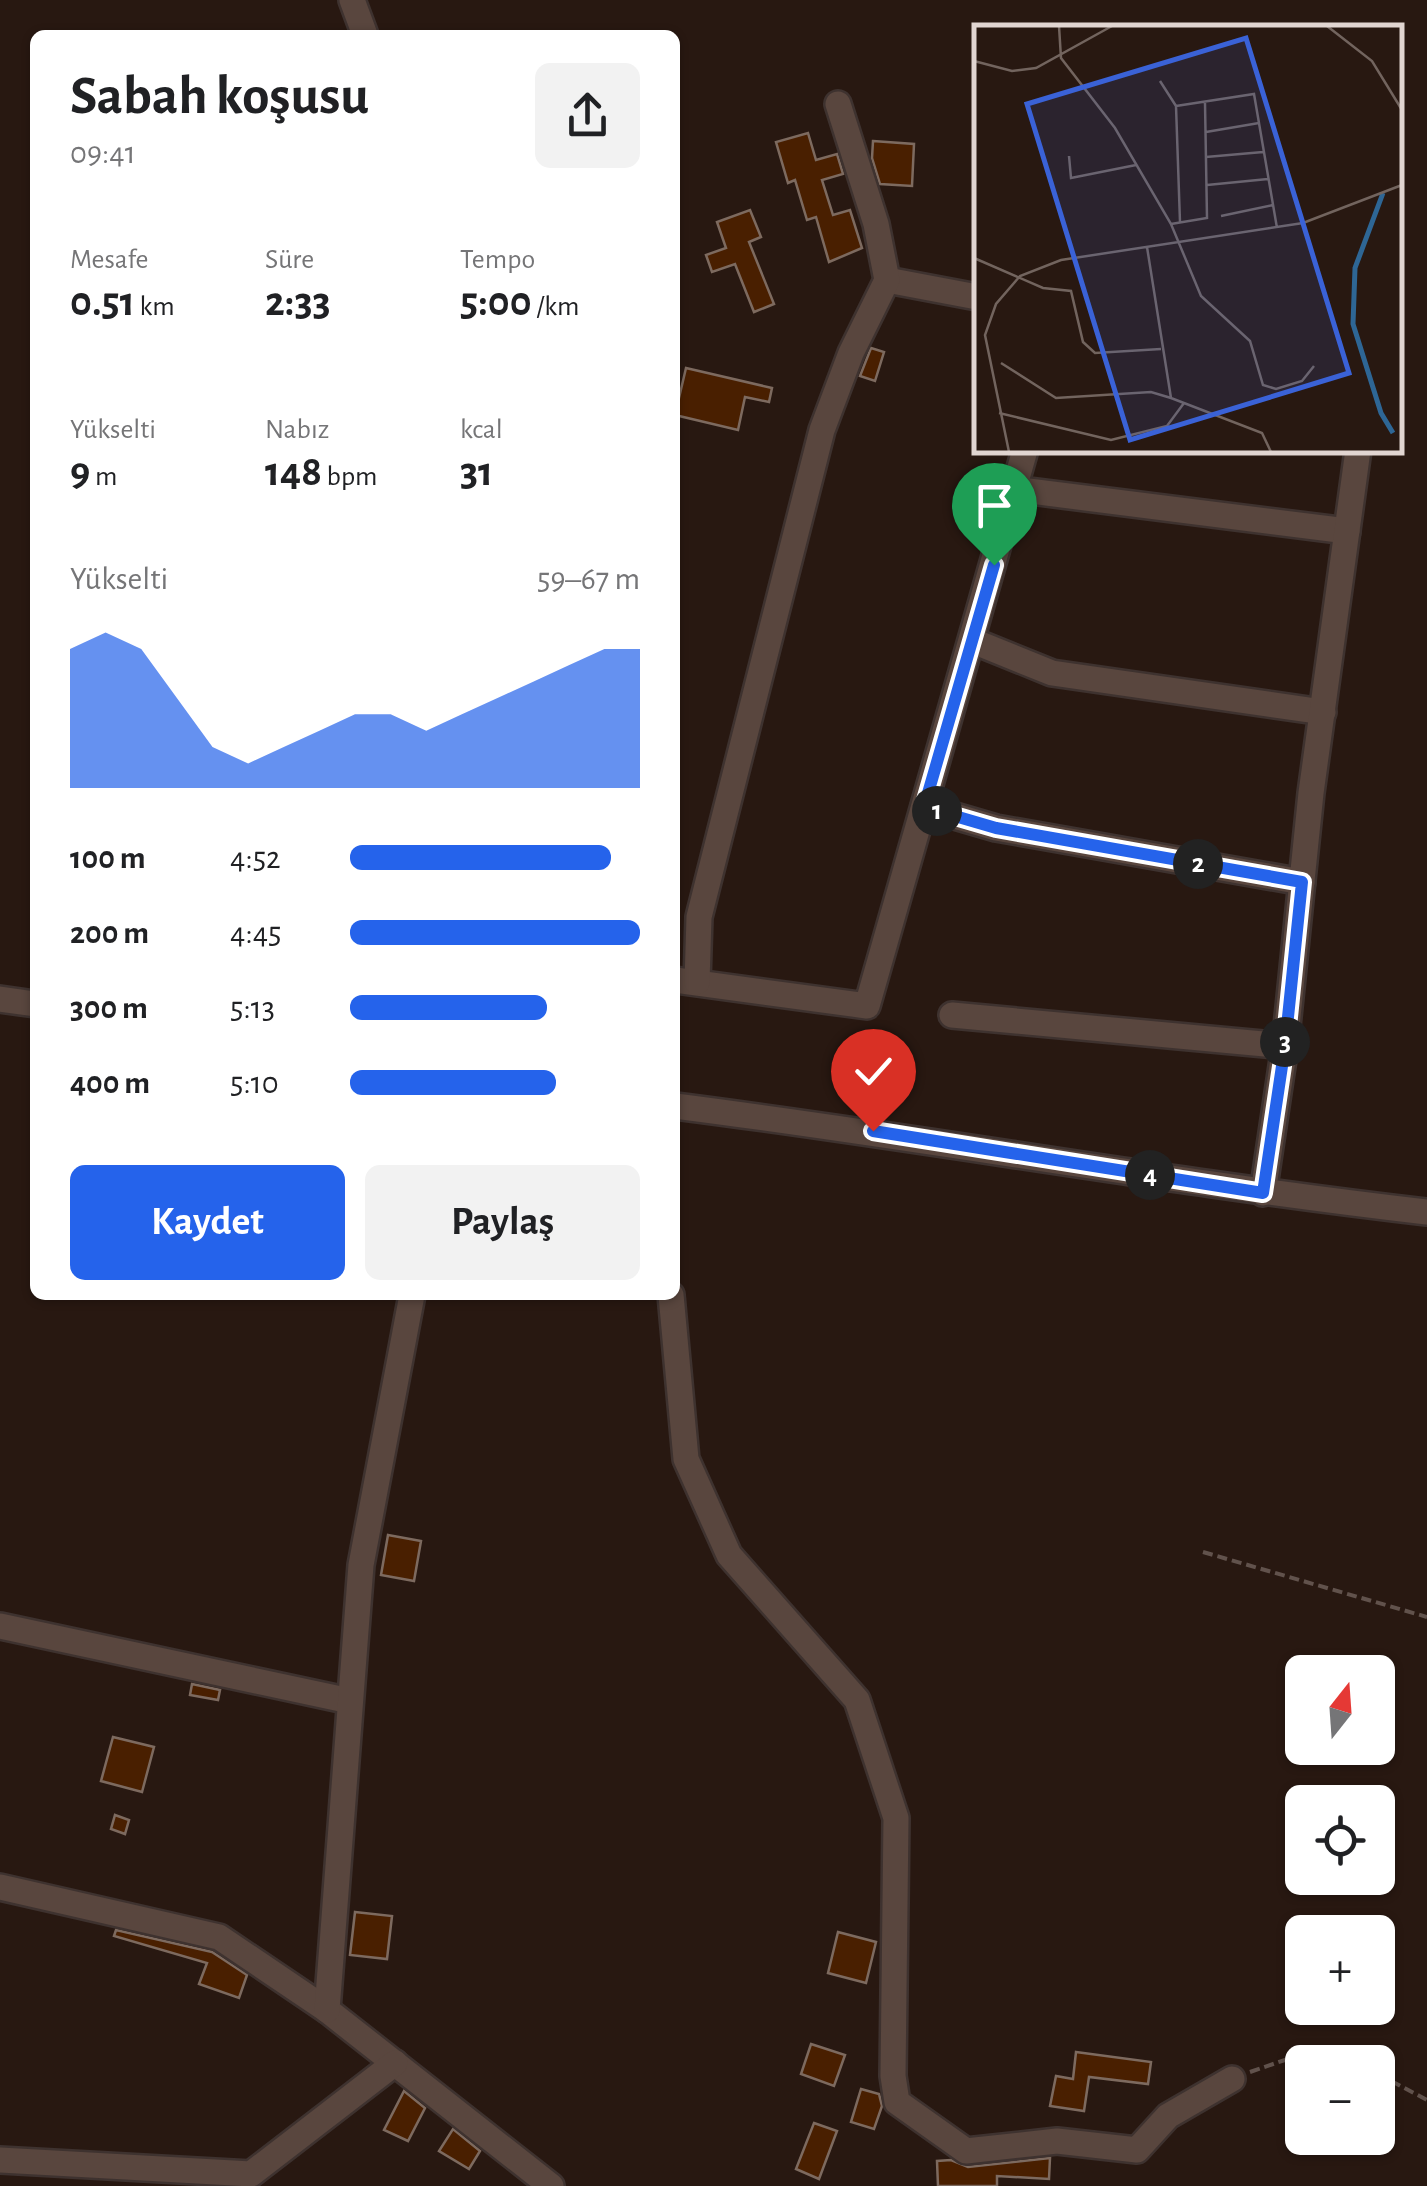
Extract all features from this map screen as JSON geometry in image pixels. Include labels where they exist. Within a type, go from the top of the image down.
[{"type":"street","points":[[352,0],[363,30]]},
{"type":"street","points":[[838,104],[876,224],[887,280],[850,353],[822,430],[686,981],[867,1006],[1024,452]]},
{"type":"street","points":[[887,280],[974,296]]},
{"type":"street","points":[[1264,1185],[1285,1046],[1322,712],[1358,452]]},
{"type":"street","points":[[1014,489],[1347,531]]},
{"type":"street","points":[[973,641],[1052,673],[1322,712]]},
{"type":"street","points":[[924,807],[996,828],[1302,882]]},
{"type":"street","points":[[0,999],[30,1003]]},
{"type":"street","points":[[952,1015],[1285,1046]]},
{"type":"street","points":[[680,1107],[1264,1185],[1427,1212]]},
{"type":"street","points":[[327,2010],[360,1565],[411,1300]]},
{"type":"street","points":[[671,1300],[686,1460],[729,1555],[857,1700],[896,1818],[893,2076],[898,2102],[966,2151],[1057,2141],[1137,2150],[1168,2116],[1232,2079]]},
{"type":"street","points":[[0,1626],[350,1702]]},
{"type":"street","points":[[0,1887],[219,1937],[327,2010],[551,2186]]},
{"type":"street","points":[[0,2160],[251,2174],[396,2064]]},
{"type":"path","points":[[1202,1552],[1427,1617]]},
{"type":"path","points":[[1232,2079],[1285,2060]]},
{"type":"path","points":[[1395,2083],[1427,2100]]},
{"type":"building","points":[[808,133],[816,160],[837,154],[843,174],[822,180],[833,215],[850,210],[862,248],[829,262],[816,217],[807,220],[795,180],[788,183],[776,142]]},
{"type":"building","points":[[873,141],[914,144],[912,186],[880,184],[872,158]]},
{"type":"building","points":[[750,210],[761,237],[749,242],[774,304],[754,312],[735,264],[712,272],[706,255],[726,248],[717,222]]},
{"type":"building","points":[[871,348],[884,352],[875,381],[860,376]]},
{"type":"building","points":[[686,368],[772,388],[769,402],[745,397],[738,430],[680,416]]},
{"type":"building","points":[[388,1535],[421,1541],[414,1581],[381,1575]]},
{"type":"building","points":[[192,1684],[220,1690],[218,1700],[190,1695]]},
{"type":"building","points":[[113,1737],[154,1747],[142,1792],[101,1781]]},
{"type":"building","points":[[115,1815],[129,1820],[125,1834],[111,1829]]},
{"type":"building","points":[[355,1912],[392,1916],[387,1959],[350,1955]]},
{"type":"building","points":[[116,1930],[212,1952],[247,1975],[239,1998],[199,1984],[207,1963],[114,1936]]},
{"type":"building","points":[[838,1932],[876,1942],[866,1983],[828,1973]]},
{"type":"building","points":[[811,2044],[845,2055],[834,2086],[801,2074]]},
{"type":"building","points":[[1076,2052],[1151,2062],[1148,2084],[1089,2077],[1084,2111],[1050,2106],[1056,2076],[1073,2079]]},
{"type":"building","points":[[861,2089],[879,2094],[882,2106],[874,2129],[851,2122]]},
{"type":"building","points":[[404,2091],[425,2108],[408,2141],[384,2130]]},
{"type":"building","points":[[814,2123],[837,2131],[819,2179],[796,2169]]},
{"type":"building","points":[[453,2129],[480,2151],[469,2169],[439,2151]]},
{"type":"building","points":[[1050,2158],[1049,2179],[997,2176],[997,2186],[938,2186],[937,2161],[951,2160],[968,2167]]},
{"type":"route","points":[[873,1131],[1263,1193],[1285,1046],[1302,882],[996,828],[924,807],[994,565]]}]
